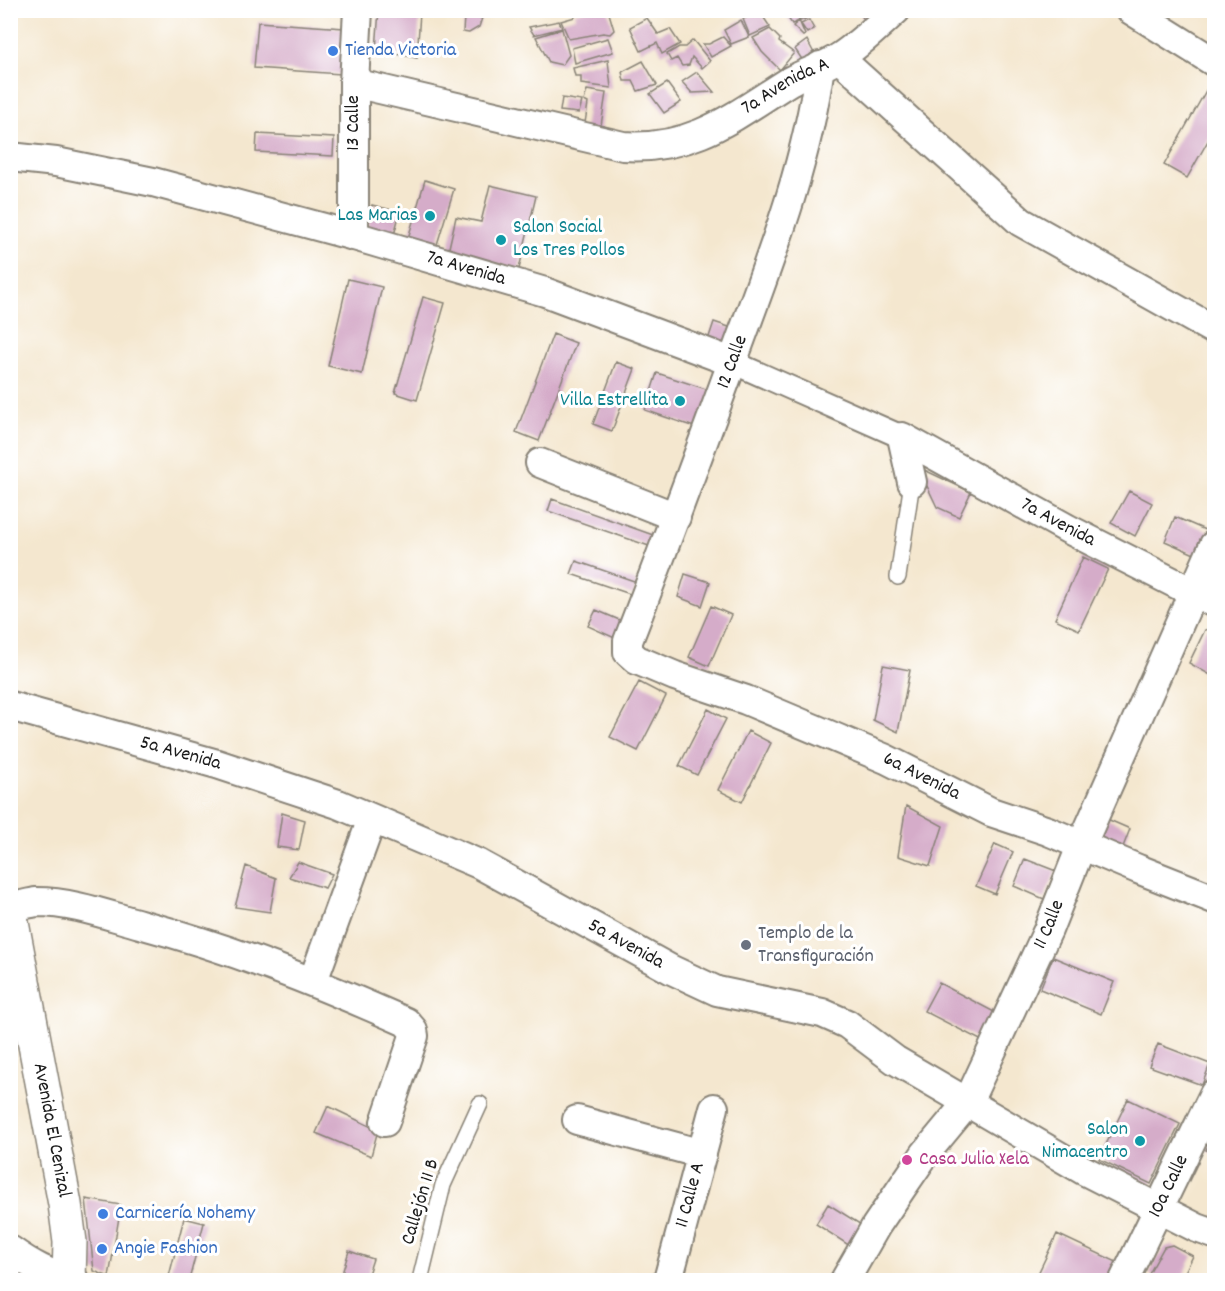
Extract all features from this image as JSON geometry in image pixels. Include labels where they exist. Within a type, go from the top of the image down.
[{"type":"street","name":"13 Calle","points":[[354,236],[354,83],[358,10]]},
{"type":"street","points":[[829,62],[896,10]]},
{"type":"street","points":[[1131,10],[1215,62]]},
{"type":"street","name":"7a Avenida A","points":[[354,83],[623,146],[642,147],[665,145],[697,136],[799,76],[829,62],[1022,222],[1215,330]]},
{"type":"street","name":"12 Calle","points":[[628,652],[628,641],[780,233],[815,102],[829,62]]},
{"type":"street","name":"7a Avenida","points":[[10,157],[56,162],[153,182],[354,236],[545,292],[732,362],[902,437],[1068,529],[1203,597]]},
{"type":"street","points":[[902,437],[912,482]]},
{"type":"street","points":[[540,463],[676,517]]},
{"type":"street","name":"11 Calle","points":[[844,1281],[876,1226],[913,1172],[968,1102],[1048,930],[1082,844],[1203,597],[1215,546]]},
{"type":"street","name":"6a Avenida","points":[[628,652],[637,660],[675,676],[746,700],[875,754],[991,812],[1082,844],[1215,899]]},
{"type":"street","name":"5a Avenida","points":[[10,706],[237,770],[338,804],[479,864],[672,970],[717,991],[822,1013],[835,1018],[847,1024],[895,1060],[1083,1170],[1160,1210],[1215,1234]]},
{"type":"street","points":[[313,981],[372,819]]},
{"type":"street","points":[[10,907],[35,902],[79,907],[198,940],[313,981],[406,1022],[413,1029],[413,1041],[385,1122]]},
{"type":"street","name":"Avenida El Cenizal","points":[[10,912],[65,1204],[70,1242],[70,1280]]},
{"type":"street","name":"10a Calle","points":[[1124,1281],[1215,1094]]},
{"type":"street","name":"11 Calle A","points":[[668,1281],[714,1108]]},
{"type":"street","points":[[577,1120],[702,1154]]},
{"type":"street","points":[[10,1250],[31,1265],[49,1274],[70,1280]]},
{"type":"lane","points":[[898,577],[912,482]]},
{"type":"lane","name":"Callejón 11 B","points":[[420,1281],[443,1185],[480,1104]]},
{"type":"building","points":[[379,10],[420,12],[417,58],[376,50]]},
{"type":"building","points":[[587,10],[608,10],[614,30],[610,34],[603,33],[569,39],[561,21],[575,17],[575,13]]},
{"type":"building","points":[[741,10],[755,10],[743,16]]},
{"type":"building","points":[[791,10],[806,10],[810,17],[800,21],[798,18],[805,35],[803,36],[793,26],[799,21],[792,24],[786,15]]},
{"type":"building","points":[[857,10],[880,10],[866,22]]},
{"type":"building","points":[[760,12],[770,27],[750,36],[743,19]]},
{"type":"building","points":[[464,17],[482,18],[479,27],[469,33],[463,32]]},
{"type":"building","points":[[647,18],[658,34],[670,29],[680,44],[662,54],[657,43],[641,51],[630,27]]},
{"type":"building","points":[[741,20],[749,37],[731,44],[724,30]]},
{"type":"building","points":[[809,20],[814,29],[807,33],[801,24]]},
{"type":"building","points":[[559,21],[562,28],[534,35],[529,27]]},
{"type":"building","points":[[258,22],[344,28],[341,74],[254,68]]},
{"type":"building","points":[[562,29],[569,55],[562,65],[549,62],[536,37]]},
{"type":"building","points":[[770,29],[780,39],[779,42],[794,53],[780,70],[762,52],[753,38]]},
{"type":"building","points":[[723,37],[731,46],[711,57],[703,44],[709,44]]},
{"type":"building","points":[[608,38],[613,52],[575,63],[572,48]]},
{"type":"building","points":[[693,40],[710,61],[702,68],[692,57],[689,65],[682,66],[677,58],[671,61],[667,54],[679,47],[685,47]]},
{"type":"building","points":[[807,40],[815,55],[805,64],[795,49]]},
{"type":"building","points":[[608,60],[611,88],[581,84],[581,76],[575,76],[573,68]]},
{"type":"building","points":[[643,61],[657,85],[638,91],[633,81],[624,81],[622,72]]},
{"type":"building","points":[[697,72],[714,92],[692,93],[682,82]]},
{"type":"building","points":[[1212,80],[1214,81],[1214,130],[1187,178],[1164,165]]},
{"type":"building","points":[[667,83],[681,102],[664,113],[650,94]]},
{"type":"building","points":[[587,90],[606,93],[600,132],[584,130],[588,103],[584,101]]},
{"type":"building","points":[[562,98],[582,101],[579,113],[560,111]]},
{"type":"building","points":[[257,134],[334,138],[333,156],[256,152]]},
{"type":"building","name":"Las Marias","points":[[425,180],[454,189],[435,251],[407,242]]},
{"type":"building","name":"Salon Social Los Tres Pollos","points":[[490,185],[536,196],[519,269],[448,252],[456,217],[481,222]]},
{"type":"building","points":[[372,205],[400,212],[394,235],[367,229]]},
{"type":"building","points":[[348,279],[382,287],[362,374],[328,366]]},
{"type":"building","points":[[423,297],[445,303],[417,400],[395,393]]},
{"type":"building","points":[[714,322],[738,330],[731,351],[707,343]]},
{"type":"building","points":[[553,334],[576,343],[539,441],[516,432]]},
{"type":"building","points":[[616,362],[635,369],[612,431],[593,424]]},
{"type":"building","name":"Villa Estrellita","points":[[657,373],[715,392],[703,430],[645,410]]},
{"type":"building","points":[[918,467],[971,492],[959,517],[937,507]]},
{"type":"building","points":[[1129,491],[1152,503],[1135,536],[1111,523]]},
{"type":"building","points":[[552,499],[653,535],[649,546],[548,511]]},
{"type":"building","points":[[1175,517],[1212,533],[1201,557],[1165,541]]},
{"type":"building","points":[[1083,557],[1108,569],[1079,630],[1055,619]]},
{"type":"building","points":[[576,561],[637,582],[633,595],[571,574]]},
{"type":"building","points":[[685,574],[710,582],[702,606],[678,597]]},
{"type":"building","points":[[711,606],[731,615],[709,666],[689,657]]},
{"type":"building","points":[[596,610],[624,622],[617,639],[588,626]]},
{"type":"building","points":[[1214,628],[1214,677],[1189,663],[1205,630]]},
{"type":"building","points":[[883,665],[910,670],[898,732],[873,720]]},
{"type":"building","points":[[639,682],[666,696],[638,751],[610,737]]},
{"type":"building","points":[[708,709],[726,719],[697,775],[679,766]]},
{"type":"building","points":[[748,731],[771,743],[742,802],[718,790]]},
{"type":"building","points":[[906,806],[943,826],[930,866],[898,856]]},
{"type":"building","points":[[282,813],[305,820],[299,850],[277,847]]},
{"type":"building","points":[[1107,819],[1130,829],[1123,847],[1099,837]]},
{"type":"building","points":[[995,844],[1013,852],[995,894],[976,886]]},
{"type":"building","points":[[1025,859],[1056,871],[1044,899],[1014,886]]},
{"type":"building","points":[[298,862],[332,874],[325,888],[289,877]]},
{"type":"building","points":[[246,866],[276,878],[270,912],[235,907]]},
{"type":"building","points":[[1053,957],[1114,982],[1101,1014],[1040,989]]},
{"type":"building","points":[[939,983],[1000,1015],[986,1043],[924,1011]]},
{"type":"building","points":[[1158,1044],[1210,1064],[1202,1085],[1149,1066]]},
{"type":"building","name":"Salon Nimacentro","points":[[1128,1099],[1180,1124],[1151,1184],[1099,1159]]},
{"type":"building","points":[[328,1106],[378,1130],[371,1156],[316,1133]]},
{"type":"building","points":[[1214,1134],[1214,1154],[1206,1150]]},
{"type":"building","points":[[86,1199],[121,1205],[109,1277],[94,1271]]},
{"type":"building","points":[[828,1204],[863,1226],[850,1246],[816,1224]]},
{"type":"building","points":[[184,1218],[204,1223],[189,1280],[168,1280]]},
{"type":"building","points":[[1057,1234],[1121,1264],[1114,1280],[1035,1280]]},
{"type":"building","points":[[1172,1245],[1193,1256],[1181,1280],[1162,1280],[1149,1274],[1164,1247]]},
{"type":"building","points":[[349,1251],[373,1259],[366,1280],[340,1280]]},
{"type":"place","name":"Tienda Victoria","points":[[333,51]]},
{"type":"place","name":"Las Marias","points":[[430,216]]},
{"type":"place","name":"Salon Social Los Tres Pollos","points":[[501,240]]},
{"type":"place","name":"Villa Estrellita","points":[[680,401]]},
{"type":"place","name":"Templo de la Transfiguración","points":[[746,945]]},
{"type":"place","name":"Salon Nimacentro","points":[[1140,1141]]},
{"type":"place","name":"Casa Julia Xela","points":[[907,1160]]},
{"type":"place","name":"Carnicería Nohemy","points":[[103,1214]]},
{"type":"place","name":"Angie Fashion","points":[[102,1249]]}]
